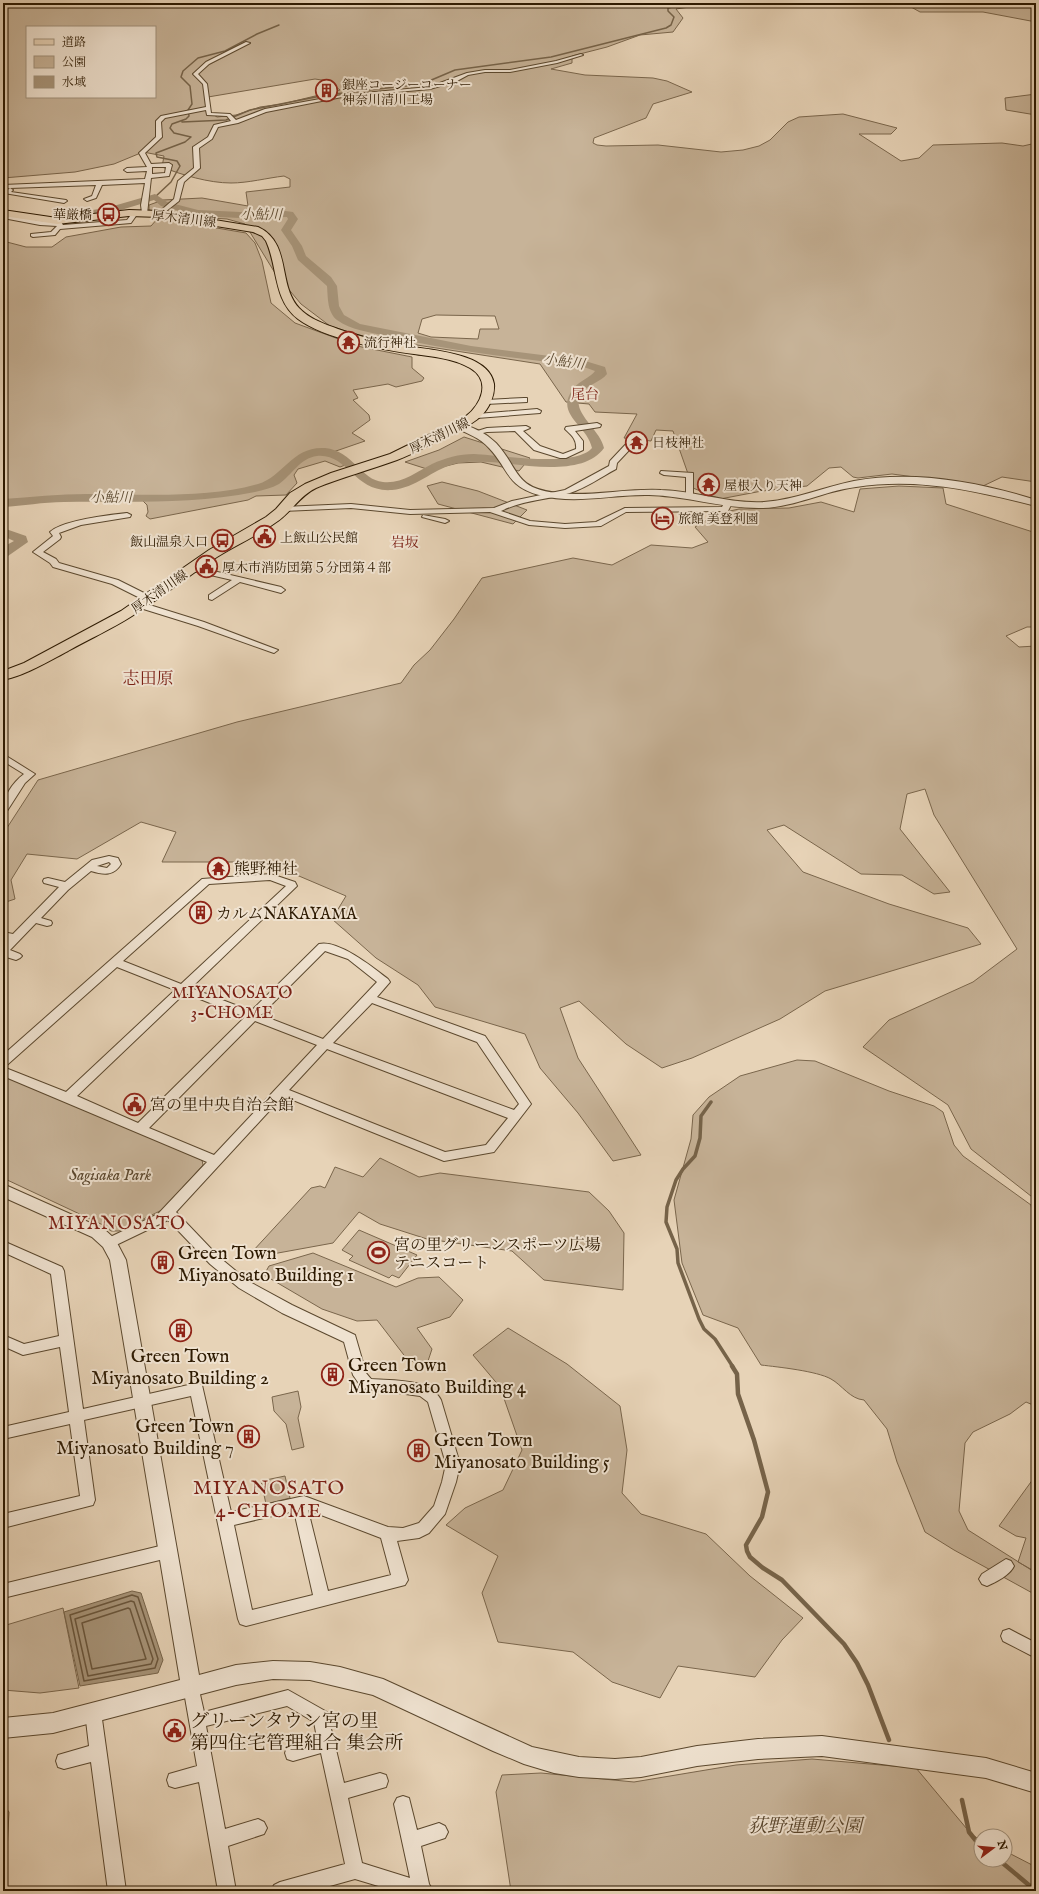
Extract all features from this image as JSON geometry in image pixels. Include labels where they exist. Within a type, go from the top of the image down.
[{"type":"main road","name":"厚木清川線","points":[[3,215],[33,220],[68,221],[142,210],[163,212],[243,226],[264,234],[273,245],[288,302],[302,317],[323,327],[372,342],[455,358],[472,364],[480,370],[486,379],[486,402]]},
{"type":"main road","points":[[478,414],[486,402]]},
{"type":"main road","name":"厚木清川線","points":[[3,676],[29,666],[68,646],[144,602],[214,553],[264,524],[283,509],[295,496],[309,486],[394,456],[458,426],[478,414]]},
{"type":"street","points":[[236,122],[228,115],[209,114],[205,84],[195,74],[210,60],[236,50],[248,43]]},
{"type":"street","points":[[163,212],[176,201],[182,181],[197,168],[196,147],[210,139],[214,134],[214,128],[216,126],[236,122],[265,111],[342,96],[430,88],[455,80],[467,74],[485,71],[510,70],[557,62],[581,56]]},
{"type":"street","points":[[33,220],[61,224],[59,227],[53,234],[32,237],[35,230],[42,225],[59,227],[129,222],[142,210],[149,167],[142,153],[159,137],[158,122],[163,117],[208,108]]},
{"type":"street","points":[[3,187],[14,184],[39,186],[99,184],[148,179],[167,175],[169,165],[127,170]]},
{"type":"street","points":[[39,186],[41,177]]},
{"type":"street","points":[[5,193],[14,184]]},
{"type":"street","points":[[87,199],[94,197],[99,184]]},
{"type":"street","points":[[97,190],[104,190]]},
{"type":"street","points":[[139,190],[146,190]]},
{"type":"street","points":[[5,193],[64,201]]},
{"type":"street","points":[[486,402],[524,400]]},
{"type":"street","points":[[478,414],[537,411]]},
{"type":"street","points":[[517,429],[537,448],[563,456],[579,450],[581,446],[580,441],[571,429],[595,424],[604,433]]},
{"type":"street","points":[[458,426],[479,430],[526,428]]},
{"type":"street","points":[[479,430],[498,454],[507,470],[515,480],[524,486],[550,495],[585,498],[649,492],[690,496],[748,505],[774,504],[855,484],[890,481],[981,490],[1036,503]]},
{"type":"street","points":[[495,511],[507,504],[550,495],[578,487],[613,467],[613,463],[629,446]]},
{"type":"street","points":[[664,473],[690,475],[690,496]]},
{"type":"street","points":[[283,509],[361,506],[410,512],[491,510],[529,523],[586,526],[606,521],[616,513],[626,510],[725,509],[728,503]]},
{"type":"street","points":[[410,512],[418,516],[445,521]]},
{"type":"street","points":[[127,515],[74,524],[61,529],[54,532],[56,537],[37,552],[53,561],[56,565],[115,582],[144,602],[274,650]]},
{"type":"street","points":[[192,568],[281,590]]},
{"type":"street","points":[[212,597],[238,580]]},
{"type":"street","points":[[3,757],[30,774],[20,781],[3,809]]},
{"type":"street","points":[[16,956],[3,951],[67,886],[91,867]]},
{"type":"street","points":[[3,1062],[206,882],[271,876],[291,884],[292,886],[68,1097]]},
{"type":"street","points":[[48,881],[67,886]]},
{"type":"street","points":[[34,919],[48,923]]},
{"type":"street","points":[[3,935],[16,938]]},
{"type":"street","points":[[109,1243],[163,1217],[384,982],[352,957],[323,946],[140,1128]]},
{"type":"street","points":[[115,962],[325,1044],[516,1116]]},
{"type":"street","points":[[280,1091],[444,1158],[490,1149],[525,1104],[481,1039],[370,998]]},
{"type":"street","points":[[3,1071],[215,1160]]},
{"type":"street","points":[[3,1190],[90,1229],[109,1243],[118,1260],[227,1891]]},
{"type":"street","points":[[168,1212],[229,1274],[240,1282],[319,1325],[350,1339],[360,1375],[367,1384],[423,1391],[434,1400],[453,1464],[450,1482],[440,1509],[424,1528],[419,1531],[403,1535],[388,1534],[304,1502],[225,1520]]},
{"type":"street","points":[[3,1246],[57,1271],[88,1500],[3,1521]]},
{"type":"street","points":[[3,1340],[24,1350],[66,1340]]},
{"type":"street","points":[[3,1434],[197,1389],[246,1619],[400,1580],[388,1534]]},
{"type":"street","points":[[299,1502],[322,1600]]},
{"type":"street","points":[[3,1591],[168,1551]]},
{"type":"street","points":[[987,1579],[1006,1566]]},
{"type":"street","points":[[1009,1636],[1036,1650]]},
{"type":"street","points":[[3,1728],[53,1723],[236,1675],[273,1670],[310,1671],[376,1686],[500,1744],[554,1764],[615,1769],[642,1768],[697,1756],[758,1749],[822,1746],[986,1768],[1036,1782]]},
{"type":"street","points":[[197,1721],[288,1698],[321,1717],[355,1870]]},
{"type":"street","points":[[93,1712],[117,1891]]},
{"type":"street","points":[[293,1753],[326,1744]]},
{"type":"street","points":[[64,1762],[99,1752]]},
{"type":"street","points":[[175,1780],[206,1772]]},
{"type":"street","points":[[337,1793],[380,1781]]},
{"type":"street","points":[[403,1804],[423,1891]]},
{"type":"street","points":[[218,1840],[258,1828]]},
{"type":"street","points":[[411,1840],[439,1832]]},
{"type":"street","points":[[280,1891],[355,1870],[423,1891]]},
{"type":"green space","points":[[3,3],[716,3],[676,9],[683,18],[673,32],[640,35],[607,47],[572,56],[572,63],[551,69],[585,75],[653,78],[667,81],[692,92],[653,104],[646,118],[594,138],[593,143],[606,146],[658,145],[721,152],[743,150],[759,146],[770,140],[788,122],[799,117],[843,114],[897,128],[891,134],[859,134],[901,161],[919,158],[933,145],[1002,143],[1023,146],[1036,143],[1036,482],[1002,477],[983,486],[892,474],[858,478],[853,477],[841,467],[829,468],[807,486],[762,491],[720,499],[693,488],[673,431],[656,430],[651,441],[624,438],[637,414],[595,412],[589,404],[566,402],[540,364],[365,337],[330,326],[301,304],[275,273],[245,224],[227,219],[175,216],[149,210],[149,205],[163,200],[202,198],[248,206],[246,192],[290,187],[290,179],[284,176],[237,183],[214,182],[187,176],[162,167],[164,156],[143,152],[114,164],[75,172],[3,178]],"holes":[[[315,79],[328,81],[340,90],[282,104],[260,107],[236,115],[217,117],[211,113],[208,97]],[[436,315],[495,316],[499,329],[480,329],[478,339],[431,337],[418,333],[422,319]]]},
{"type":"green space","points":[[904,3],[1036,3],[1036,22],[983,12],[920,12]]},
{"type":"green space","points":[[1036,94],[1036,115],[1006,110],[1005,98]]},
{"type":"green space","points":[[158,218],[246,233],[255,243],[262,261],[271,303],[295,323],[344,341],[342,343],[412,357],[412,368],[424,378],[422,381],[396,387],[388,384],[353,390],[358,398],[353,400],[369,415],[370,420],[352,433],[365,441],[333,452],[348,464],[340,467],[325,461],[298,469],[294,475],[297,483],[286,495],[256,496],[248,500],[150,519],[146,516],[148,512],[147,505],[142,500],[110,500],[96,497],[3,500],[3,241],[26,247],[52,247],[66,237],[121,227],[151,226]]},
{"type":"green space","points":[[464,437],[530,458],[519,471],[481,462],[458,463],[430,470],[405,462],[439,450]]},
{"type":"green space","points":[[442,482],[478,491],[527,510],[513,524],[438,504],[427,486]]},
{"type":"green space","points":[[899,486],[943,488],[946,504],[1036,533],[1036,627],[1027,627],[1006,636],[1019,647],[1036,646],[1036,1200],[971,1149],[948,1105],[863,1047],[889,1020],[973,982],[1017,949],[934,815],[925,789],[907,794],[900,829],[950,892],[934,894],[902,875],[861,874],[784,825],[767,830],[803,872],[889,904],[968,928],[981,944],[825,991],[780,1019],[692,1058],[662,1068],[626,1044],[579,1001],[560,1008],[578,1058],[641,1155],[613,1161],[578,1113],[540,1068],[525,1034],[435,1007],[418,985],[376,958],[332,919],[346,896],[266,862],[162,862],[176,832],[141,822],[77,859],[27,854],[11,880],[15,899],[3,903],[3,834],[38,780],[237,722],[401,683],[414,665],[430,650],[454,619],[482,578],[573,558],[612,565],[651,545],[692,548],[708,542],[695,527],[716,514],[739,509],[789,508],[821,502],[854,512],[860,489]]},
{"type":"green space","points":[[797,1060],[815,1061],[889,1091],[934,1106],[943,1112],[954,1145],[963,1156],[1031,1205],[1036,1233],[1036,1400],[1033,1405],[1026,1402],[1010,1414],[973,1432],[965,1443],[959,1511],[968,1530],[1036,1573],[1036,1595],[954,1550],[925,1532],[897,1462],[887,1429],[864,1400],[854,1397],[825,1376],[761,1365],[738,1328],[703,1315],[682,1263],[674,1200],[691,1139],[693,1115],[709,1097],[740,1076]]},
{"type":"green space","name":"Sagisaka Park","points":[[3,1075],[202,1160],[203,1165],[162,1210],[119,1231],[111,1231],[103,1225],[3,1178]]},
{"type":"green space","points":[[380,1158],[419,1177],[440,1173],[589,1192],[609,1211],[624,1233],[623,1290],[544,1280],[512,1251],[427,1239],[380,1224],[359,1212],[333,1243],[267,1255],[252,1252],[311,1188],[320,1186],[325,1188],[335,1167],[363,1177]]},
{"type":"green space","name":"宮の里グリーンスポーツ広場 テニスコート","points":[[359,1230],[417,1255],[399,1278],[392,1275],[389,1278],[349,1260],[353,1256],[342,1250]]},
{"type":"green space","points":[[313,1253],[396,1287],[418,1278],[439,1277],[463,1300],[450,1317],[417,1328],[432,1349],[426,1367],[407,1359],[377,1320],[357,1321],[322,1309],[264,1275],[269,1266]]},
{"type":"green space","points":[[508,1328],[567,1364],[620,1406],[627,1450],[622,1493],[641,1514],[706,1534],[750,1576],[803,1618],[782,1640],[755,1677],[678,1666],[660,1698],[612,1682],[573,1652],[498,1642],[482,1593],[498,1556],[446,1525],[465,1508],[503,1490],[522,1450],[500,1387],[473,1355]]},
{"type":"green space","points":[[298,1391],[301,1407],[298,1418],[304,1447],[292,1450],[286,1424],[274,1411],[272,1397]]},
{"type":"green space","points":[[1036,1475],[1036,1572],[1018,1562],[1026,1538],[1016,1536],[999,1526]]},
{"type":"green space","points":[[285,1476],[290,1498],[266,1504],[261,1481]]},
{"type":"green space","points":[[63,1608],[79,1688],[40,1693],[3,1690],[3,1626]]},
{"type":"green space","name":"荻野運動公園","points":[[812,1759],[916,1768],[973,1836],[973,1868],[1013,1868],[1013,1855],[1036,1867],[1036,1891],[511,1891],[496,1792],[502,1775],[541,1773],[634,1782],[736,1765]]},
{"type":"green space","points":[[3,1804],[9,1812],[5,1891],[3,1891]]},
{"type":"water","points":[[132,1591],[141,1593],[163,1660],[158,1673],[80,1686],[64,1612]]},
{"type":"waterway","points":[[182,122],[226,120],[250,110],[326,95],[422,84],[455,70],[551,57],[666,28],[671,25],[674,17],[668,11],[668,8],[692,3]]},
{"type":"waterway","points":[[155,197],[171,182],[180,166],[177,161],[157,157],[156,153],[185,142],[191,137],[174,133],[170,128],[172,124],[186,119],[189,116],[188,110],[192,104],[190,86],[181,77],[183,71],[198,58],[225,51],[257,34],[279,25]]},
{"type":"waterway","name":"小鮎川","points":[[3,503],[58,498],[158,498],[204,496],[227,493],[256,488],[270,483],[276,480],[291,465],[302,457],[316,452],[334,454],[342,458],[370,482],[380,486],[391,486],[405,483],[436,467],[456,460],[487,458],[517,460],[526,463],[567,462],[588,458],[598,448],[597,440],[580,420],[572,406],[573,398],[578,390],[583,385],[601,374],[601,369],[582,363],[471,349],[399,336],[356,326],[340,317],[334,306],[332,286],[327,279],[302,258],[296,244],[288,235],[286,230],[293,219],[290,214],[278,213],[240,215],[198,213],[164,204],[155,197],[111,210],[64,218]]},
{"type":"waterway","name":"小鮎川","points":[[3,532],[21,539],[21,542],[3,553]]},
{"type":"waterway","points":[[711,1102],[701,1116],[700,1138],[695,1156],[683,1169],[676,1180],[667,1207],[666,1222],[677,1249],[678,1263],[699,1319],[704,1329],[715,1339],[733,1367]]},
{"type":"waterway","points":[[732,1366],[737,1374],[738,1394],[754,1440],[768,1492],[762,1517],[746,1545],[747,1551],[750,1557],[763,1568],[782,1580],[844,1644],[857,1663],[868,1685],[889,1740]]},
{"type":"waterway","points":[[962,1800],[969,1832],[973,1837]]},
{"type":"waterway","points":[[1009,1868],[1036,1891]]},
{"type":"place","name":"銀座コージーコーナー 神奈川清川工場","points":[[327,91]]},
{"type":"place","name":"華厳橋","points":[[108,214]]},
{"type":"place","name":"流行神社","points":[[349,342]]},
{"type":"place","name":"日枝神社","points":[[636,442]]},
{"type":"place","name":"屋根入り天神","points":[[708,485]]},
{"type":"place","name":"旅館 美登利園","points":[[663,518]]},
{"type":"place","name":"上飯山公民館","points":[[265,537]]},
{"type":"place","name":"飯山温泉入口","points":[[223,541]]},
{"type":"place","name":"厚木市消防団第５分団第４部","points":[[206,567]]},
{"type":"place","name":"熊野神社","points":[[218,868]]},
{"type":"place","name":"カルムNAKAYAMA","points":[[200,913]]},
{"type":"place","name":"宮の里中央自治会館","points":[[135,1104]]},
{"type":"place","name":"宮の里グリーンスポーツ広場 テニスコート","points":[[379,1253]]},
{"type":"place","name":"Green Town Miyanosato Building 1","points":[[163,1263]]},
{"type":"place","name":"Green Town Miyanosato Building 2","points":[[180,1330]]},
{"type":"place","name":"Green Town Miyanosato Building 4","points":[[332,1375]]},
{"type":"place","name":"Green Town Miyanosato Building 7","points":[[249,1436]]},
{"type":"place","name":"Green Town Miyanosato Building 5","points":[[419,1450]]},
{"type":"place","name":"グリーンタウン宮の里 第四住宅管理組合 集会所","points":[[175,1731]]},
{"type":"district","name":"尾台","points":[[585,394]]},
{"type":"district","name":"岩坂","points":[[405,542]]},
{"type":"district","name":"志田原","points":[[148,678]]},
{"type":"district","name":"MIYANOSATO 3-CHOME","points":[[232,1002]]},
{"type":"district","name":"MIYANOSATO","points":[[117,1223]]},
{"type":"district","name":"MIYANOSATO 4-CHOME","points":[[269,1498]]}]
